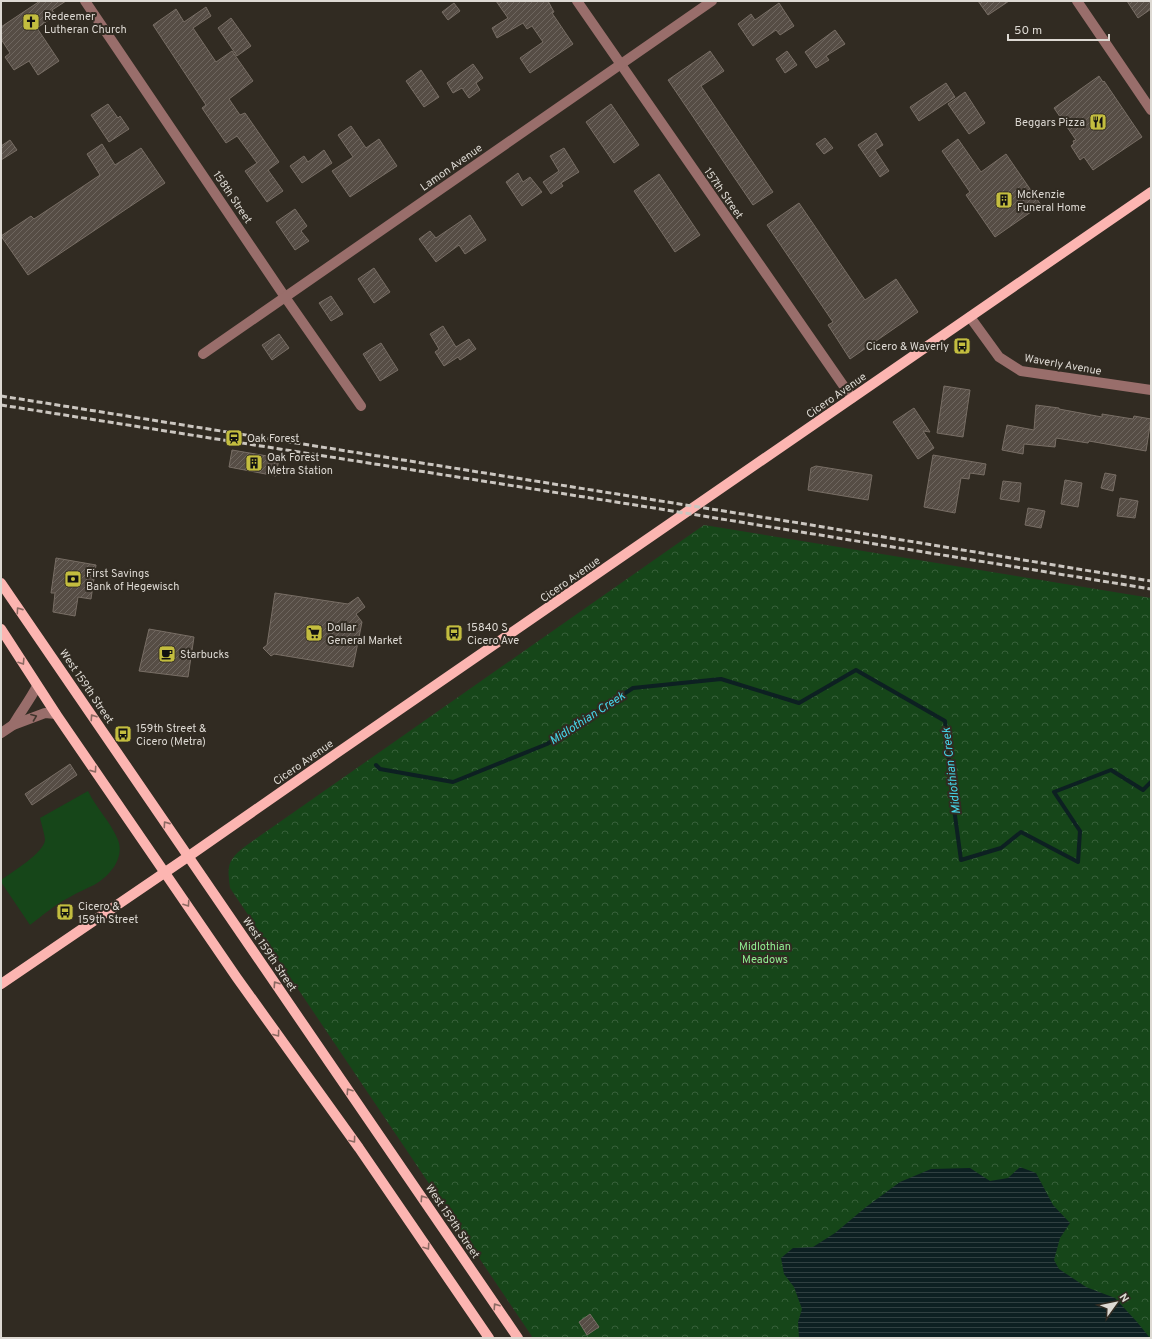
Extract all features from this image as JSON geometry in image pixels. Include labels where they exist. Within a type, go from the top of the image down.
[{"type":"main road","name":"Cicero Avenue","points":[[1,984],[1151,192]]},
{"type":"main road","name":"West 159th Street","points":[[1,583],[518,1338]]},
{"type":"main road","points":[[1,629],[37,686],[237,978],[359,1148],[489,1338]]},
{"type":"street","name":"158th Street","points":[[85,1],[285,297],[361,406]]},
{"type":"street","name":"157th Street","points":[[577,1],[852,398]]},
{"type":"street","name":"Lamon Avenue","points":[[203,354],[712,1]]},
{"type":"street","points":[[1076,1],[1151,110]]},
{"type":"street","name":"Waverly Avenue","points":[[970,317],[1000,358],[1021,370],[1151,390]]},
{"type":"street","points":[[13,724],[31,698],[37,686]]},
{"type":"street","points":[[1,733],[13,724],[45,713],[56,714]]},
{"type":"green space","name":"Midlothian Meadows","points":[[704,525],[1151,598],[1151,1338],[533,1338],[230,888],[230,864],[232,859],[240,850]]},
{"type":"green space","points":[[88,791],[115,833],[120,847],[118,860],[110,872],[100,881],[60,903],[30,925],[1,880],[27,862],[43,845],[45,838],[40,818]]},
{"type":"shaded area","points":[[1020,1167],[1036,1173],[1053,1205],[1070,1223],[1060,1238],[1054,1260],[1059,1269],[1086,1287],[1115,1298],[1150,1338],[799,1338],[798,1322],[802,1309],[794,1287],[784,1274],[781,1258],[793,1248],[813,1247],[835,1233],[866,1207],[900,1182],[931,1169],[970,1168],[990,1181],[1008,1178]]},
{"type":"building","points":[[40,1],[66,1],[52,10],[56,15],[37,28],[59,61],[38,75],[29,61],[14,70],[5,57],[10,53],[1,39],[1,27]]},
{"type":"building","points":[[496,1],[548,1],[554,12],[552,13],[573,44],[530,73],[520,58],[543,42],[532,26],[527,29],[523,23],[497,38],[492,28],[508,18]]},
{"type":"building","points":[[978,1],[1009,1],[988,15]]},
{"type":"building","points":[[1127,1],[1151,1],[1151,9],[1138,18]]},
{"type":"building","points":[[454,3],[460,11],[448,20],[442,12]]},
{"type":"building","points":[[779,3],[794,26],[780,35],[776,30],[753,46],[738,24],[751,14],[755,20]]},
{"type":"building","points":[[206,7],[211,16],[193,28],[216,62],[232,51],[253,81],[229,99],[240,115],[245,113],[279,162],[268,170],[283,191],[267,202],[245,171],[257,163],[237,136],[226,143],[202,108],[206,105],[153,25],[176,9],[184,22]]},
{"type":"building","points":[[231,18],[251,46],[237,56],[218,28]]},
{"type":"building","points":[[835,30],[845,44],[826,56],[829,60],[816,68],[805,52]]},
{"type":"building","points":[[710,51],[724,71],[701,86],[773,192],[753,205],[668,80]]},
{"type":"building","points":[[787,51],[797,65],[785,73],[776,59]]},
{"type":"building","points":[[473,64],[483,78],[476,83],[480,90],[469,98],[462,88],[453,93],[447,83]]},
{"type":"building","points":[[421,70],[439,97],[424,107],[406,81]]},
{"type":"building","name":"Beggars Pizza","points":[[1099,76],[1103,82],[1104,81],[1142,137],[1093,170],[1084,157],[1080,160],[1071,146],[1074,143],[1073,141],[1076,140],[1054,108]]},
{"type":"building","points":[[946,83],[955,97],[919,121],[910,107]]},
{"type":"building","points":[[965,92],[985,123],[969,134],[948,104]]},
{"type":"building","points":[[108,104],[118,118],[120,116],[129,129],[109,142],[91,115]]},
{"type":"building","points":[[611,104],[639,145],[614,163],[586,122]]},
{"type":"building","points":[[351,126],[366,148],[379,139],[397,166],[350,197],[332,171],[353,157],[338,135]]},
{"type":"building","points":[[876,133],[883,145],[875,150],[889,171],[880,177],[858,145]]},
{"type":"building","points":[[825,138],[833,148],[824,154],[816,144]]},
{"type":"building","name":"McKenzie Funeral Home","points":[[958,139],[981,172],[1006,154],[1041,205],[995,237],[966,195],[970,192],[942,151]]},
{"type":"building","points":[[10,140],[17,150],[1,160],[1,146]]},
{"type":"building","points":[[102,144],[115,165],[141,148],[165,183],[28,275],[1,236],[31,216],[34,219],[100,175],[87,154]]},
{"type":"building","points":[[564,148],[579,172],[561,183],[563,186],[551,194],[543,182],[559,171],[550,156]]},
{"type":"building","points":[[324,150],[332,163],[302,183],[290,166],[304,156],[308,162]]},
{"type":"building","points":[[518,173],[523,182],[530,177],[542,192],[522,206],[506,182]]},
{"type":"building","points":[[659,174],[700,235],[675,252],[634,191]]},
{"type":"building","points":[[799,203],[865,300],[896,279],[918,312],[850,359],[828,325],[833,322],[767,225]]},
{"type":"building","points":[[295,209],[307,226],[301,231],[309,241],[295,250],[276,222]]},
{"type":"building","points":[[470,215],[486,240],[465,254],[459,245],[436,262],[419,239],[430,231],[436,238]]},
{"type":"building","points":[[374,268],[390,292],[374,303],[358,279]]},
{"type":"building","points":[[331,296],[343,314],[331,321],[319,303]]},
{"type":"building","points":[[443,326],[456,347],[469,339],[476,349],[460,360],[458,357],[444,366],[435,352],[439,349],[430,334]]},
{"type":"building","points":[[279,334],[289,348],[272,360],[262,345]]},
{"type":"building","points":[[381,343],[398,370],[380,381],[363,354]]},
{"type":"building","points":[[944,386],[970,390],[963,437],[937,433]]},
{"type":"building","points":[[1036,405],[1102,417],[1102,414],[1133,419],[1134,416],[1151,419],[1146,451],[1089,441],[1088,443],[1056,438],[1055,447],[1024,444],[1023,454],[1002,450],[1007,425],[1034,430]]},
{"type":"building","points":[[914,408],[930,432],[923,431],[934,448],[918,459],[893,422]]},
{"type":"building","name":"Oak Forest Metra Station","points":[[232,450],[279,458],[276,476],[229,467]]},
{"type":"building","points":[[933,455],[986,464],[984,475],[970,473],[969,479],[961,478],[955,513],[924,507]]},
{"type":"building","points":[[816,466],[872,475],[868,500],[808,490],[811,468]]},
{"type":"building","points":[[1105,473],[1116,475],[1113,491],[1101,488]]},
{"type":"building","points":[[1065,480],[1082,483],[1078,507],[1061,504]]},
{"type":"building","points":[[1003,481],[1021,483],[1019,502],[1000,499]]},
{"type":"building","points":[[1120,498],[1138,501],[1135,518],[1117,516]]},
{"type":"building","points":[[1028,508],[1045,511],[1041,528],[1025,525]]},
{"type":"building","name":"First Savings Bank of Hegewisch","points":[[56,558],[96,565],[91,599],[78,597],[75,616],[53,612],[55,593],[51,593]]},
{"type":"building","name":"Dollar General Market","points":[[275,593],[348,604],[358,597],[365,607],[356,614],[362,622],[353,667],[274,654],[271,656],[263,648],[267,645]]},
{"type":"building","name":"Starbucks","points":[[149,629],[194,637],[188,677],[139,671]]},
{"type":"building","points":[[70,764],[77,775],[32,805],[25,794]]},
{"type":"building","points":[[590,1314],[599,1327],[587,1335],[579,1322]]},
{"type":"waterway","name":"Midlothian Creek","points":[[376,765],[380,769],[453,782],[547,744],[633,688],[721,679],[799,703],[856,670],[945,721],[953,801],[961,860],[1001,848],[1021,832],[1078,862],[1080,831],[1054,792],[1111,770],[1143,790],[1151,782]]},
{"type":"railway","points":[[1,396],[799,523],[1151,581]]},
{"type":"railway","points":[[1,405],[654,508],[1151,589]]},
{"type":"place","name":"Redeemer Lutheran Church","points":[[31,22]]},
{"type":"place","name":"Beggars Pizza","points":[[1098,122]]},
{"type":"place","name":"McKenzie Funeral Home","points":[[1004,200]]},
{"type":"place","name":"Cicero & Waverly","points":[[962,346]]},
{"type":"place","name":"Oak Forest","points":[[234,438]]},
{"type":"place","name":"Oak Forest Metra Station","points":[[254,463]]},
{"type":"place","name":"First Savings Bank of Hegewisch","points":[[73,579]]},
{"type":"place","name":"Dollar General Market","points":[[314,633]]},
{"type":"place","name":"15840 S Cicero Ave","points":[[454,633]]},
{"type":"place","name":"Starbucks","points":[[167,654]]},
{"type":"place","name":"159th Street & Cicero (Metra)","points":[[123,734]]},
{"type":"place","name":"Cicero & 159th Street","points":[[65,912]]}]
